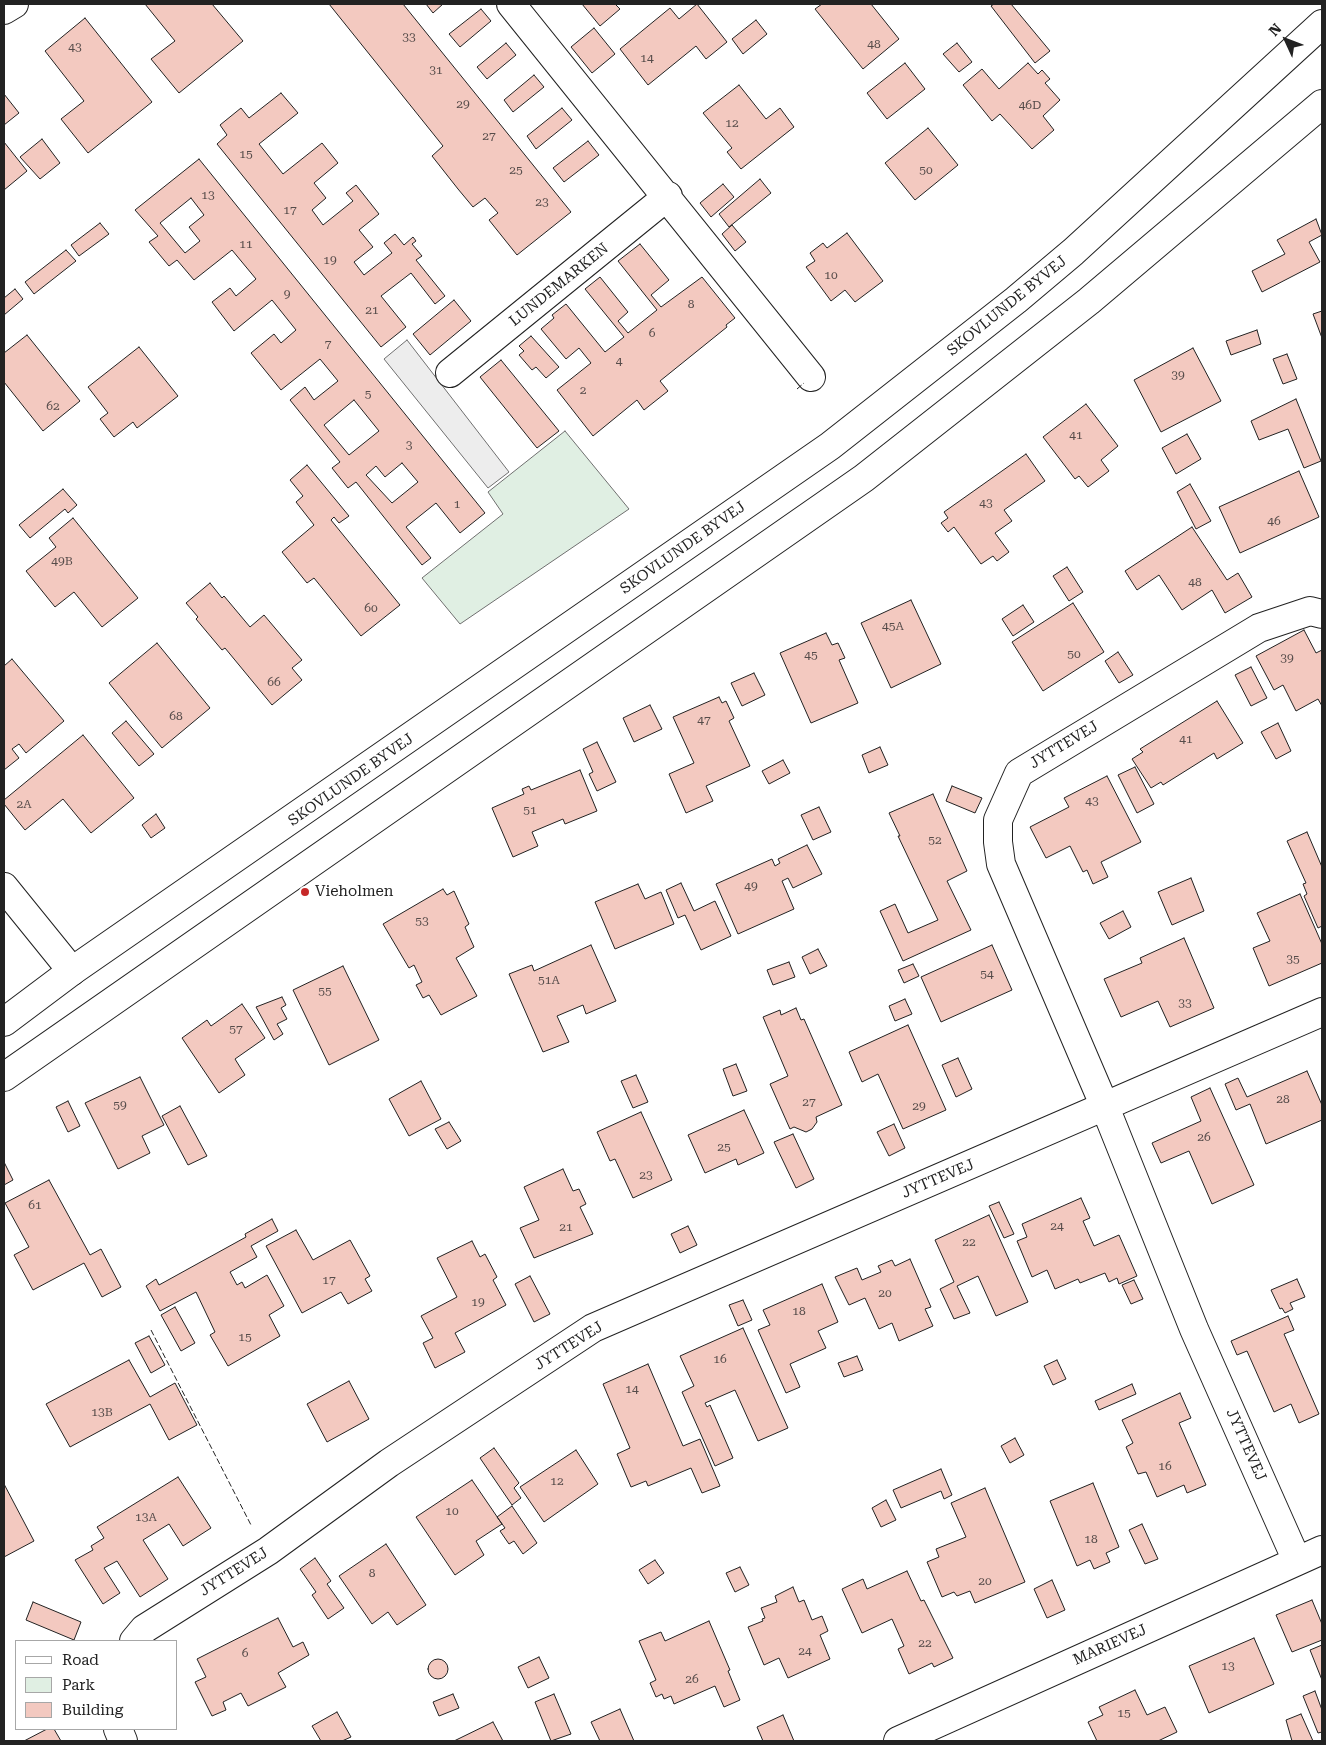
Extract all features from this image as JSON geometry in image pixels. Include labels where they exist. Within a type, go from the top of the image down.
[{"type":"street","points":[[4,10],[14,4]]},
{"type":"street","points":[[511,4],[668,196],[811,377]]},
{"type":"street","name":"SKOVLUNDE BYVEJ","points":[[4,1022],[72,971],[830,446],[1016,300],[1073,252],[1322,24]]},
{"type":"street","points":[[4,1077],[864,478],[1089,301],[1322,104]]},
{"type":"street","name":"LUNDEMARKEN","points":[[450,373],[668,196]]},
{"type":"street","name":"JYTTEVEJ","points":[[1297,1561],[1194,1329],[1105,1107],[1001,864],[998,820],[1019,773],[1259,628],[1310,611],[1322,614]]},
{"type":"street","points":[[4,887],[72,971]]},
{"type":"street","name":"JYTTEVEJ","points":[[135,1640],[144,1629],[268,1551],[390,1463],[593,1328],[1322,1012]]},
{"type":"street","name":"MARIEVEJ","points":[[898,1741],[1322,1550]]},
{"type":"green space","points":[[565,431],[629,509],[460,624],[422,578],[503,514],[488,492]]},
{"type":"shaded area","points":[[407,340],[509,472],[488,488],[384,359]]},
{"type":"building","points":[[145,4],[212,4],[243,41],[179,93],[151,59],[175,41]]},
{"type":"building","points":[[329,4],[403,4],[571,212],[517,255],[489,220],[498,213],[485,198],[473,207],[458,189],[432,156],[443,146]]},
{"type":"building","points":[[426,4],[443,4],[433,13]]},
{"type":"building","points":[[582,4],[615,4],[620,9],[600,26]]},
{"type":"building","points":[[697,4],[727,42],[706,59],[696,46],[648,85],[620,49],[670,8],[679,19]]},
{"type":"building","points":[[822,4],[871,4],[899,39],[863,69],[815,9]]},
{"type":"building","points":[[994,4],[1011,4],[1050,51],[1035,63],[991,6]]},
{"type":"building","points":[[481,9],[491,21],[460,47],[449,34]]},
{"type":"building","points":[[85,18],[152,102],[88,153],[61,119],[84,101],[45,51]]},
{"type":"building","points":[[756,20],[767,34],[743,54],[732,39]]},
{"type":"building","points":[[594,28],[615,54],[592,73],[571,47]]},
{"type":"building","points":[[506,43],[516,55],[487,79],[477,67]]},
{"type":"building","points":[[957,43],[972,62],[959,72],[943,54]]},
{"type":"building","points":[[905,63],[925,89],[887,119],[867,93]]},
{"type":"building","points":[[1028,63],[1038,74],[1042,70],[1050,79],[1045,83],[1060,100],[1043,116],[1054,130],[1032,149],[1000,114],[992,121],[963,85],[982,69],[999,89]]},
{"type":"building","points":[[534,75],[544,87],[513,112],[504,100]]},
{"type":"building","points":[[739,85],[766,119],[780,108],[794,127],[741,169],[727,152],[732,148],[703,113]]},
{"type":"building","points":[[281,93],[298,113],[259,144],[283,174],[322,143],[338,163],[314,183],[326,198],[312,210],[323,225],[353,201],[346,193],[356,185],[379,214],[359,230],[373,247],[354,262],[364,275],[392,253],[384,243],[395,234],[404,245],[413,237],[416,241],[412,244],[422,256],[416,260],[445,296],[435,304],[411,273],[381,296],[406,327],[381,347],[217,144],[227,135],[220,125],[241,108],[249,118]]},
{"type":"building","points":[[4,94],[19,113],[4,125]]},
{"type":"building","points":[[562,108],[572,120],[536,149],[527,136]]},
{"type":"building","points":[[928,128],[958,165],[915,200],[885,163]]},
{"type":"building","points":[[42,139],[60,163],[40,179],[20,157]]},
{"type":"building","points":[[588,141],[599,155],[564,182],[553,168]]},
{"type":"building","points":[[4,142],[27,171],[4,190]]},
{"type":"building","points":[[199,159],[485,513],[460,533],[436,503],[406,527],[431,558],[422,565],[356,482],[348,488],[332,468],[340,462],[290,400],[305,387],[314,400],[338,381],[320,359],[281,390],[251,353],[274,334],[281,343],[296,330],[272,300],[234,331],[212,302],[230,288],[236,296],[256,279],[232,250],[194,280],[177,260],[169,266],[149,242],[158,236],[135,210]],"holes":[[[191,198],[204,215],[189,227],[200,241],[185,253],[160,223]],[[354,400],[379,431],[349,455],[324,425]],[[402,463],[418,482],[392,503],[366,475],[376,466],[385,477]]]},
{"type":"building","points":[[760,179],[771,193],[729,227],[719,214]]},
{"type":"building","points":[[723,184],[734,197],[711,217],[700,203]]},
{"type":"building","points":[[1316,219],[1322,235],[1309,242],[1320,262],[1262,292],[1252,271],[1285,254],[1277,240]]},
{"type":"building","points":[[100,223],[109,234],[79,256],[71,245]]},
{"type":"building","points":[[732,225],[746,242],[735,251],[722,234]]},
{"type":"building","points":[[847,233],[883,281],[855,302],[845,290],[831,301],[806,267],[815,261],[810,253],[823,243],[827,248]]},
{"type":"building","points":[[640,244],[669,280],[651,295],[661,307],[702,277],[735,318],[726,325],[727,327],[660,381],[668,391],[644,410],[637,400],[593,436],[557,390],[591,363],[579,348],[566,359],[541,329],[554,318],[552,315],[566,304],[605,352],[624,337],[585,289],[600,277],[628,312],[618,321],[628,333],[657,310],[618,261]]},
{"type":"building","points":[[66,250],[76,261],[34,294],[25,282]]},
{"type":"building","points":[[15,289],[23,299],[4,315],[4,298]]},
{"type":"building","points":[[454,300],[471,321],[430,355],[413,334]]},
{"type":"building","points":[[1322,311],[1322,338],[1313,314]]},
{"type":"building","points":[[1257,330],[1261,344],[1231,355],[1226,341]]},
{"type":"building","points":[[27,335],[80,401],[43,431],[4,382],[4,353]]},
{"type":"building","points":[[531,336],[559,367],[546,378],[536,367],[532,370],[519,355],[524,351],[519,346]]},
{"type":"building","points":[[139,347],[178,396],[137,428],[133,422],[114,437],[100,419],[108,413],[88,387]]},
{"type":"building","points":[[1193,348],[1221,401],[1161,432],[1134,380]]},
{"type":"building","points":[[1287,354],[1297,379],[1283,384],[1273,359]]},
{"type":"building","points":[[501,360],[559,431],[537,448],[480,377]]},
{"type":"building","points":[[1296,399],[1321,461],[1304,468],[1288,429],[1259,440],[1251,421]]},
{"type":"building","points":[[1086,404],[1118,446],[1101,460],[1109,471],[1088,487],[1079,476],[1075,479],[1043,437]]},
{"type":"building","points":[[1187,434],[1201,459],[1176,474],[1162,448]]},
{"type":"building","points":[[1026,454],[1045,481],[1004,510],[1012,521],[995,533],[1009,552],[997,561],[993,556],[981,564],[954,527],[948,532],[941,523],[948,518],[944,512]]},
{"type":"building","points":[[307,465],[349,516],[339,523],[334,517],[331,520],[400,605],[361,636],[314,578],[307,583],[282,552],[314,525],[296,502],[303,496],[290,480]]},
{"type":"building","points":[[1299,471],[1319,517],[1240,553],[1219,507]]},
{"type":"building","points":[[1190,484],[1211,521],[1196,529],[1177,492]]},
{"type":"building","points":[[63,489],[77,505],[68,513],[65,509],[30,538],[19,525]]},
{"type":"building","points":[[73,518],[138,598],[102,627],[74,592],[55,607],[26,571],[56,547],[49,538]]},
{"type":"building","points":[[1192,527],[1227,580],[1238,573],[1252,597],[1225,613],[1212,590],[1182,610],[1159,575],[1137,590],[1125,571]]},
{"type":"building","points":[[1067,567],[1083,592],[1069,601],[1053,576]]},
{"type":"building","points":[[210,583],[222,598],[224,596],[250,627],[264,615],[302,660],[292,668],[302,680],[272,705],[225,648],[222,650],[196,619],[198,617],[186,603]]},
{"type":"building","points":[[911,600],[941,664],[891,688],[861,623]]},
{"type":"building","points":[[1073,603],[1104,652],[1043,691],[1012,642]]},
{"type":"building","points":[[1023,605],[1034,622],[1013,636],[1002,619]]},
{"type":"building","points":[[1304,630],[1316,653],[1322,650],[1322,706],[1318,699],[1296,711],[1283,685],[1274,690],[1256,656]]},
{"type":"building","points":[[826,633],[832,645],[838,643],[845,658],[839,660],[858,703],[811,723],[780,653]]},
{"type":"building","points":[[157,643],[210,708],[162,748],[109,683]]},
{"type":"building","points":[[1118,652],[1133,675],[1119,683],[1105,661]]},
{"type":"building","points":[[12,659],[64,721],[26,753],[19,744],[12,749],[19,758],[4,770],[4,666]]},
{"type":"building","points":[[1251,667],[1267,698],[1251,706],[1235,675]]},
{"type":"building","points":[[754,673],[765,695],[742,706],[731,683]]},
{"type":"building","points":[[719,697],[722,703],[726,701],[734,718],[729,721],[750,766],[706,786],[713,801],[686,813],[669,774],[694,763],[673,717]]},
{"type":"building","points":[[1217,701],[1243,743],[1217,759],[1214,753],[1163,785],[1161,782],[1151,788],[1132,759],[1143,752],[1140,749]]},
{"type":"building","points":[[650,705],[662,729],[634,742],[623,718]]},
{"type":"building","points":[[126,721],[154,754],[139,766],[112,733]]},
{"type":"building","points":[[1278,723],[1291,751],[1276,759],[1261,732]]},
{"type":"building","points":[[83,735],[134,798],[91,833],[63,799],[25,830],[4,804],[4,800]]},
{"type":"building","points":[[597,742],[616,782],[597,791],[589,774],[593,772],[583,749]]},
{"type":"building","points":[[880,747],[888,765],[869,773],[862,755]]},
{"type":"building","points":[[783,760],[790,773],[769,784],[762,771]]},
{"type":"building","points":[[1135,767],[1154,804],[1137,813],[1118,775]]},
{"type":"building","points":[[580,770],[597,811],[565,824],[563,819],[532,832],[538,846],[513,857],[492,808],[524,794],[522,789],[529,786],[531,790]]},
{"type":"building","points":[[1107,776],[1141,842],[1101,862],[1108,877],[1093,884],[1087,870],[1083,872],[1070,846],[1046,858],[1030,827],[1069,807],[1064,798]]},
{"type":"building","points":[[952,786],[982,798],[975,813],[946,801]]},
{"type":"building","points":[[933,794],[967,871],[947,881],[971,930],[903,961],[880,911],[895,904],[908,933],[938,920],[889,813]]},
{"type":"building","points":[[819,807],[831,832],[813,840],[801,815]]},
{"type":"building","points":[[156,814],[165,828],[151,838],[142,825]]},
{"type":"building","points":[[1307,832],[1322,867],[1322,926],[1318,928],[1304,896],[1307,894],[1303,884],[1306,883],[1287,841]]},
{"type":"building","points":[[807,845],[822,874],[793,888],[788,878],[782,881],[794,909],[738,934],[716,884],[772,859],[775,866],[780,863],[778,859]]},
{"type":"building","points":[[1191,878],[1204,911],[1172,925],[1158,892]]},
{"type":"building","points":[[681,883],[694,911],[715,901],[731,936],[701,950],[685,915],[678,918],[666,890]]},
{"type":"building","points":[[638,884],[645,899],[661,892],[674,924],[615,949],[595,902]]},
{"type":"building","points":[[443,889],[447,895],[454,891],[469,924],[465,927],[474,947],[456,958],[477,996],[441,1015],[429,995],[423,998],[416,985],[422,982],[414,965],[409,968],[383,924]]},
{"type":"building","points":[[1300,894],[1322,944],[1322,963],[1269,986],[1253,948],[1270,941],[1257,913]]},
{"type":"building","points":[[1123,911],[1131,927],[1109,939],[1100,923]]},
{"type":"building","points":[[1184,938],[1214,1008],[1170,1027],[1158,1001],[1121,1017],[1104,979],[1142,963],[1140,958]]},
{"type":"building","points":[[591,945],[616,1001],[586,1014],[583,1005],[557,1016],[569,1042],[543,1052],[509,974],[532,965],[534,971]]},
{"type":"building","points":[[992,945],[1012,990],[941,1022],[921,977]]},
{"type":"building","points":[[818,949],[827,966],[810,974],[802,957]]},
{"type":"building","points":[[789,962],[795,977],[773,985],[767,970]]},
{"type":"building","points":[[913,964],[919,976],[904,983],[898,970]]},
{"type":"building","points":[[343,966],[379,1040],[329,1065],[293,990]]},
{"type":"building","points":[[282,997],[286,1005],[281,1008],[287,1019],[277,1024],[283,1034],[274,1040],[256,1007]]},
{"type":"building","points":[[905,999],[912,1014],[895,1021],[889,1006]]},
{"type":"building","points":[[242,1004],[265,1038],[235,1059],[245,1075],[219,1093],[182,1038],[207,1020],[211,1026]]},
{"type":"building","points":[[796,1008],[801,1020],[804,1019],[842,1105],[816,1117],[817,1122],[812,1129],[806,1132],[794,1127],[790,1129],[770,1084],[788,1076],[763,1017],[780,1010],[781,1015]]},
{"type":"building","points":[[908,1025],[946,1110],[903,1129],[878,1074],[862,1082],[849,1052]]},
{"type":"building","points":[[958,1058],[972,1089],[956,1097],[942,1065]]},
{"type":"building","points":[[736,1064],[747,1091],[733,1096],[723,1069]]},
{"type":"building","points":[[1307,1071],[1322,1105],[1322,1120],[1266,1144],[1250,1104],[1236,1110],[1225,1084],[1238,1078],[1247,1097]]},
{"type":"building","points":[[636,1075],[648,1102],[633,1108],[621,1081]]},
{"type":"building","points":[[140,1077],[164,1125],[142,1136],[150,1153],[118,1169],[85,1103]]},
{"type":"building","points":[[421,1081],[441,1119],[409,1136],[389,1099]]},
{"type":"building","points":[[1210,1088],[1254,1185],[1212,1204],[1189,1151],[1161,1163],[1152,1143],[1201,1121],[1191,1097]]},
{"type":"building","points":[[68,1101],[80,1126],[68,1132],[56,1107]]},
{"type":"building","points":[[180,1106],[207,1156],[188,1165],[162,1116]]},
{"type":"building","points":[[744,1110],[764,1153],[738,1165],[736,1159],[705,1173],[688,1135]]},
{"type":"building","points":[[641,1112],[672,1180],[633,1198],[615,1159],[610,1161],[597,1132]]},
{"type":"building","points":[[449,1122],[461,1141],[447,1149],[435,1129]]},
{"type":"building","points":[[894,1124],[905,1148],[889,1156],[877,1132]]},
{"type":"building","points":[[793,1134],[814,1179],[796,1188],[774,1142]]},
{"type":"building","points":[[4,1162],[13,1180],[4,1185]]},
{"type":"building","points":[[563,1169],[573,1191],[579,1189],[586,1204],[580,1207],[593,1234],[534,1258],[520,1228],[539,1220],[524,1187]]},
{"type":"building","points":[[49,1180],[90,1255],[101,1249],[121,1287],[102,1297],[84,1263],[33,1290],[14,1255],[29,1247],[5,1203]]},
{"type":"building","points":[[1081,1198],[1090,1218],[1083,1221],[1094,1246],[1119,1235],[1137,1276],[1119,1284],[1117,1278],[1109,1282],[1105,1273],[1080,1283],[1078,1279],[1055,1289],[1047,1270],[1032,1277],[1017,1241],[1027,1237],[1022,1224]]},
{"type":"building","points":[[999,1202],[1014,1234],[1004,1238],[989,1206]]},
{"type":"building","points":[[989,1215],[1028,1302],[996,1316],[978,1276],[957,1286],[970,1313],[954,1319],[940,1289],[954,1282],[935,1240]]},
{"type":"building","points":[[272,1219],[278,1231],[251,1246],[257,1257],[230,1272],[237,1285],[242,1282],[245,1288],[267,1275],[284,1306],[269,1315],[280,1336],[228,1366],[210,1335],[215,1332],[196,1292],[160,1311],[146,1286],[156,1279],[159,1285],[246,1237],[245,1234]]},
{"type":"building","points":[[688,1226],[697,1245],[680,1253],[671,1234]]},
{"type":"building","points":[[296,1230],[313,1260],[350,1240],[370,1276],[365,1279],[372,1291],[348,1304],[341,1292],[302,1313],[266,1246]]},
{"type":"building","points":[[472,1241],[480,1257],[485,1254],[497,1277],[493,1280],[506,1305],[455,1333],[465,1352],[435,1368],[423,1343],[433,1338],[421,1316],[457,1297],[437,1258]]},
{"type":"building","points":[[910,1259],[931,1307],[925,1309],[933,1326],[899,1341],[892,1323],[879,1329],[865,1298],[849,1305],[835,1277],[857,1268],[862,1280],[881,1272],[878,1266],[892,1260],[895,1266]]},
{"type":"building","points":[[530,1276],[550,1314],[534,1322],[515,1284]]},
{"type":"building","points":[[1297,1279],[1305,1297],[1290,1303],[1293,1309],[1285,1313],[1282,1308],[1280,1309],[1271,1290]]},
{"type":"building","points":[[1134,1280],[1143,1299],[1131,1304],[1122,1285]]},
{"type":"building","points":[[822,1284],[838,1322],[818,1331],[826,1348],[790,1364],[800,1387],[786,1393],[758,1330],[770,1325],[763,1310]]},
{"type":"building","points":[[743,1300],[752,1320],[738,1326],[729,1305]]},
{"type":"building","points":[[175,1307],[195,1343],[181,1351],[161,1315]]},
{"type":"building","points":[[1288,1316],[1294,1330],[1284,1334],[1319,1414],[1299,1423],[1291,1404],[1274,1412],[1247,1351],[1237,1355],[1231,1341]]},
{"type":"building","points":[[743,1328],[788,1428],[758,1441],[735,1390],[705,1403],[707,1407],[710,1405],[733,1458],[715,1466],[682,1392],[694,1386],[680,1356]]},
{"type":"building","points":[[149,1336],[165,1365],[151,1373],[135,1343]]},
{"type":"building","points":[[857,1356],[863,1370],[844,1377],[838,1363]]},
{"type":"building","points":[[129,1360],[150,1397],[175,1383],[197,1425],[169,1440],[150,1404],[70,1447],[46,1404]]},
{"type":"building","points":[[1057,1360],[1066,1379],[1053,1385],[1044,1366]]},
{"type":"building","points":[[648,1364],[683,1446],[700,1439],[720,1486],[702,1493],[691,1468],[648,1486],[646,1481],[631,1487],[617,1454],[630,1448],[603,1384]]},
{"type":"building","points":[[349,1381],[369,1419],[327,1442],[307,1404]]},
{"type":"building","points":[[1132,1384],[1136,1394],[1099,1410],[1095,1401]]},
{"type":"building","points":[[1180,1393],[1191,1418],[1179,1423],[1206,1485],[1187,1493],[1184,1485],[1157,1497],[1146,1472],[1138,1474],[1126,1447],[1133,1443],[1122,1420]]},
{"type":"building","points":[[1015,1438],[1024,1455],[1010,1463],[1001,1446]]},
{"type":"building","points":[[494,1448],[519,1483],[514,1488],[521,1498],[512,1505],[480,1458]]},
{"type":"building","points":[[576,1450],[598,1484],[544,1522],[520,1487]]},
{"type":"building","points":[[941,1469],[952,1495],[944,1499],[941,1491],[901,1508],[893,1490]]},
{"type":"building","points":[[178,1477],[211,1528],[183,1546],[169,1524],[143,1540],[168,1579],[140,1597],[117,1561],[104,1568],[120,1593],[103,1604],[75,1560],[93,1550],[91,1546],[104,1538],[97,1527]]},
{"type":"building","points":[[472,1480],[502,1524],[476,1541],[484,1555],[455,1575],[416,1517]]},
{"type":"building","points":[[1093,1483],[1119,1547],[1106,1553],[1110,1562],[1094,1569],[1090,1560],[1077,1566],[1050,1501]]},
{"type":"building","points":[[4,1484],[34,1541],[4,1557]]},
{"type":"building","points":[[985,1488],[1025,1582],[975,1603],[970,1591],[957,1596],[954,1592],[942,1597],[927,1562],[939,1557],[936,1549],[966,1537],[951,1503]]},
{"type":"building","points":[[886,1500],[896,1520],[881,1527],[872,1508]]},
{"type":"building","points":[[512,1506],[537,1543],[523,1554],[514,1541],[509,1544],[500,1531],[505,1528],[497,1517]]},
{"type":"building","points":[[1142,1524],[1158,1559],[1145,1564],[1129,1530]]},
{"type":"building","points":[[386,1544],[426,1605],[397,1625],[388,1612],[372,1624],[339,1576]]},
{"type":"building","points":[[315,1558],[331,1581],[327,1584],[344,1608],[328,1619],[312,1595],[316,1592],[300,1569]]},
{"type":"building","points":[[655,1560],[664,1573],[648,1584],[639,1570]]},
{"type":"building","points":[[740,1567],[749,1585],[735,1592],[726,1573]]},
{"type":"building","points":[[907,1571],[921,1601],[924,1600],[953,1658],[934,1667],[932,1663],[909,1674],[898,1649],[904,1646],[892,1619],[862,1633],[842,1589],[863,1579],[867,1589]]},
{"type":"building","points":[[1052,1580],[1065,1610],[1047,1618],[1034,1589]]},
{"type":"building","points":[[793,1587],[799,1602],[804,1600],[812,1620],[822,1616],[828,1631],[820,1635],[830,1659],[788,1678],[779,1658],[764,1665],[748,1627],[763,1621],[762,1619],[765,1618],[761,1608],[777,1602],[775,1596]]},
{"type":"building","points":[[1312,1600],[1322,1624],[1322,1640],[1292,1652],[1276,1615]]},
{"type":"building","points":[[33,1602],[81,1622],[74,1640],[26,1620]]},
{"type":"building","points":[[278,1618],[293,1647],[303,1642],[309,1655],[278,1673],[286,1687],[248,1706],[241,1693],[223,1702],[226,1710],[212,1716],[195,1682],[206,1677],[197,1659]]},
{"type":"building","points":[[709,1621],[730,1670],[728,1671],[740,1700],[724,1707],[715,1686],[674,1704],[671,1696],[664,1699],[662,1694],[656,1697],[650,1683],[656,1680],[639,1641],[661,1632],[665,1641]]},
{"type":"building","points":[[1254,1638],[1274,1684],[1209,1713],[1189,1666]]},
{"type":"building","points":[[1322,1645],[1322,1680],[1310,1650]]},
{"type":"building","points":[[539,1657],[549,1678],[528,1688],[518,1667]]},
{"type":"building","points":[[434,1659],[442,1659],[448,1665],[448,1673],[442,1679],[434,1679],[428,1673],[428,1665]]},
{"type":"building","points":[[1135,1690],[1147,1715],[1165,1707],[1177,1732],[1158,1741],[1097,1741],[1088,1722],[1103,1715],[1099,1707]]},
{"type":"building","points":[[1315,1691],[1322,1710],[1322,1732],[1318,1733],[1303,1696]]},
{"type":"building","points":[[453,1694],[459,1708],[439,1716],[433,1702]]},
{"type":"building","points":[[554,1694],[571,1734],[551,1741],[535,1702]]},
{"type":"building","points":[[620,1709],[634,1741],[600,1741],[591,1722]]},
{"type":"building","points":[[337,1712],[351,1737],[342,1741],[321,1741],[312,1726]]},
{"type":"building","points":[[1301,1714],[1313,1741],[1292,1741],[1286,1720]]},
{"type":"building","points":[[783,1715],[794,1741],[763,1741],[757,1727]]},
{"type":"building","points":[[493,1722],[503,1741],[454,1741]]},
{"type":"building","points":[[45,1730],[55,1730],[61,1741],[24,1741]]},
{"type":"fence","points":[[797,389],[804,383]]},
{"type":"fence","points":[[151,1330],[251,1525]]},
{"type":"place","name":"Vieholmen","points":[[305,892]]}]
